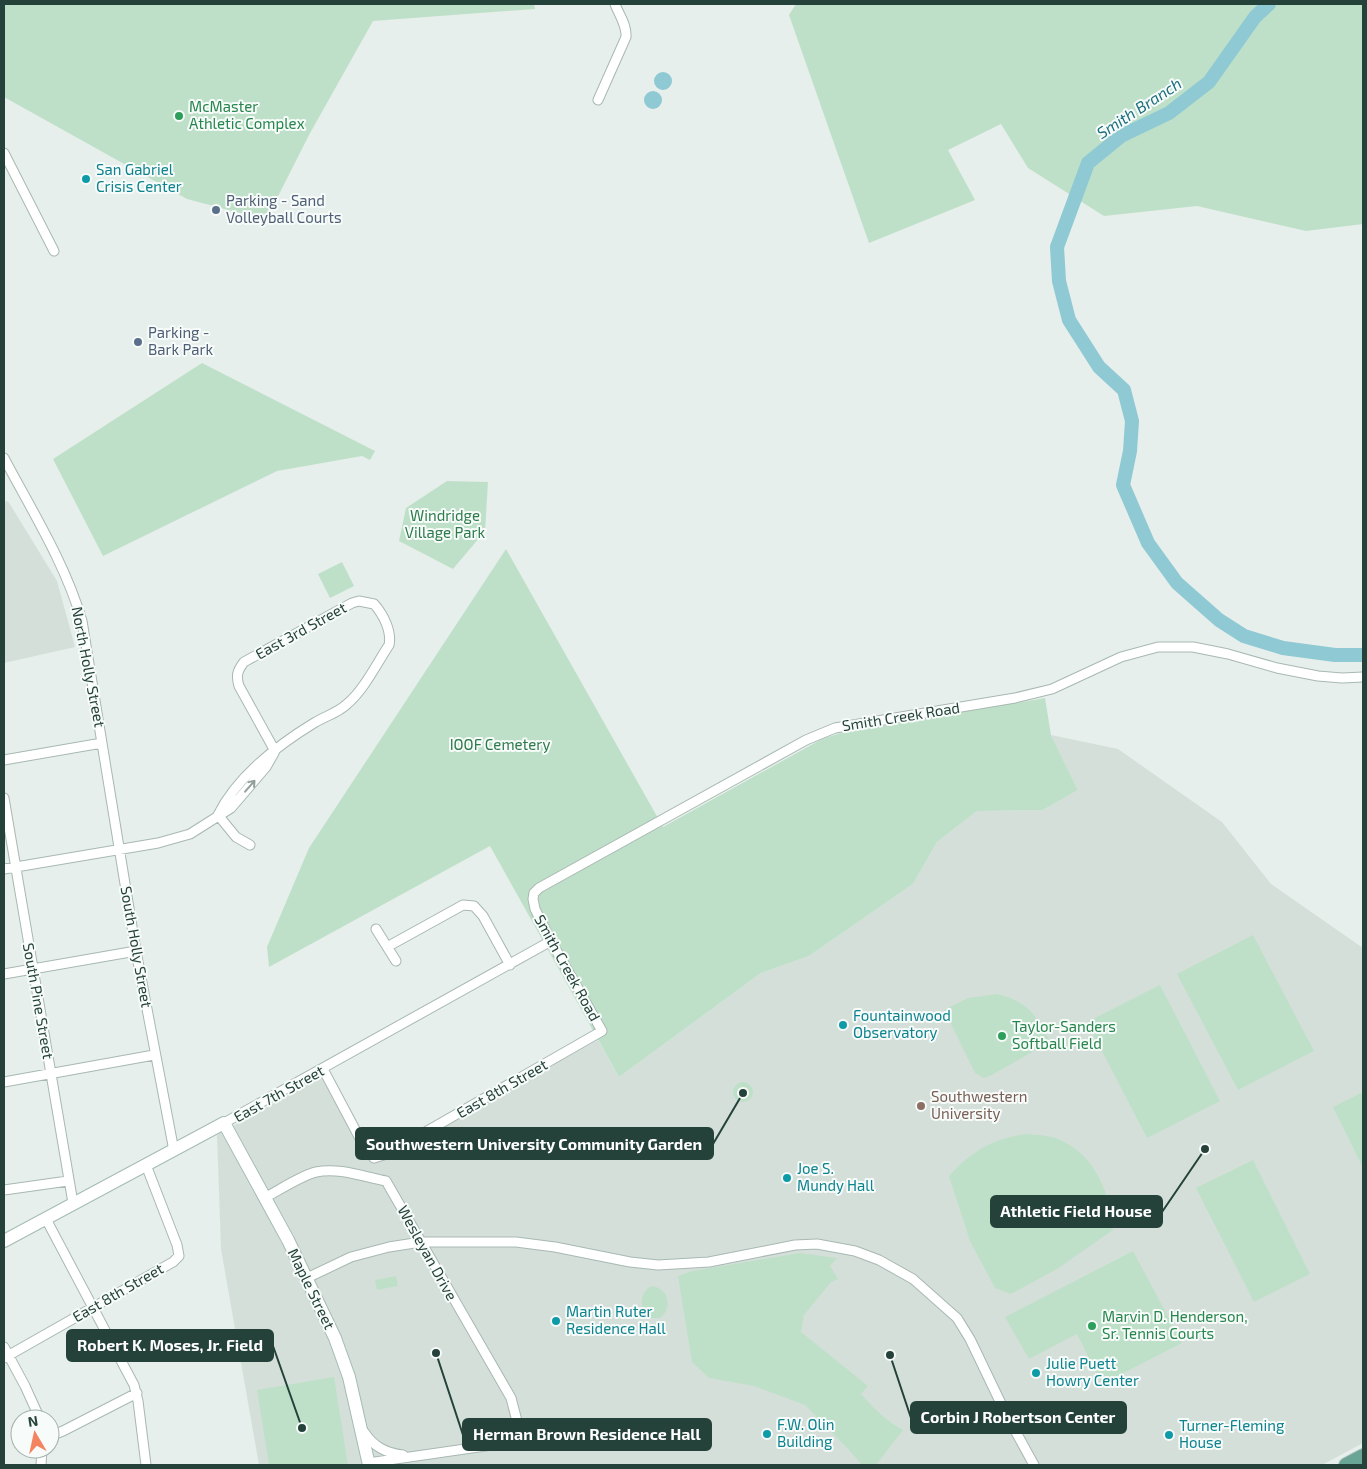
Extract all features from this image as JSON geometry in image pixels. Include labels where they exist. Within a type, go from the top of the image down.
[{"type":"main road","points":[[1346,1465],[1363,1456]]},
{"type":"street","points":[[598,100],[626,37],[627,29],[620,18],[615,4]]},
{"type":"street","points":[[4,153],[54,251]]},
{"type":"street","name":"North Holly Street","points":[[4,458],[64,571],[77,603],[102,743]]},
{"type":"street","name":"East 3rd Street","points":[[4,869],[174,839],[204,826],[231,808],[266,767],[275,750],[316,722],[346,706],[354,698],[389,645],[391,638],[374,604],[359,601],[352,604],[244,662],[238,669],[236,677],[239,686],[275,750]]},
{"type":"street","name":"Smith Creek Road","points":[[602,1031],[551,941],[533,904],[534,892],[806,740],[835,728],[1015,698],[1052,689],[1121,657],[1158,647],[1193,647],[1318,676],[1363,677]]},
{"type":"street","points":[[4,760],[102,743]]},
{"type":"street","name":"South Holly Street","points":[[102,743],[154,1055],[174,1151]]},
{"type":"street","name":"South Pine Street","points":[[4,798],[68,1181],[74,1204]]},
{"type":"street","points":[[218,815],[236,837],[250,845]]},
{"type":"street","points":[[387,947],[464,905],[474,906],[483,916],[510,964]]},
{"type":"street","points":[[376,929],[396,961]]},
{"type":"street","name":"East 7th Street","points":[[4,1241],[224,1124],[551,941]]},
{"type":"street","points":[[4,974],[136,951]]},
{"type":"street","name":"East 8th Street","points":[[323,1069],[366,1150],[374,1158],[387,1154],[602,1031]]},
{"type":"street","points":[[4,1082],[154,1055]]},
{"type":"street","name":"Maple Street","points":[[224,1124],[306,1278],[342,1354],[361,1427],[368,1464]]},
{"type":"street","name":"East 8th Street","points":[[5,1354],[92,1308],[173,1262],[179,1256],[177,1245],[146,1164]]},
{"type":"street","name":"Wesleyan Drive","points":[[264,1198],[314,1172],[327,1170],[386,1181],[511,1398],[520,1441],[410,1456]]},
{"type":"street","points":[[4,1190],[68,1181]]},
{"type":"street","points":[[46,1219],[92,1308],[127,1370],[136,1393],[146,1465]]},
{"type":"street","points":[[306,1278],[351,1257],[389,1247],[421,1242],[516,1242],[555,1247],[630,1262],[658,1265],[709,1262],[795,1245],[817,1244],[855,1251],[879,1260],[913,1279],[957,1318],[970,1339],[1034,1465]]},
{"type":"street","points":[[5,1354],[25,1386],[35,1409]]},
{"type":"street","points":[[60,1432],[136,1393]]},
{"type":"street","points":[[361,1427],[369,1440],[380,1449],[410,1456]]},
{"type":"street","points":[[368,1464],[410,1456]]},
{"type":"street","points":[[395,1465],[410,1456]]},
{"type":"shaded area","points":[[8,501],[57,581],[75,647],[4,663],[4,502]]},
{"type":"shaded area","name":"Southwestern University","points":[[1051,735],[1118,749],[1222,822],[1271,884],[1363,948],[1363,1443],[1322,1465],[259,1465],[221,1249],[217,1135],[321,1077],[365,1157],[369,1161],[376,1163],[598,1040],[619,1077],[761,973],[809,956],[913,884],[937,842],[977,811],[1043,810],[1078,790]]},
{"type":"green space","name":"McMaster Athletic Complex","points":[[4,4],[534,4],[535,9],[373,21],[309,135],[266,220],[187,199],[4,97]]},
{"type":"green space","points":[[796,4],[1363,4],[1363,224],[1306,231],[1197,206],[1104,216],[1028,168],[1001,124],[948,150],[975,200],[869,243],[789,15]]},
{"type":"green space","points":[[202,363],[375,451],[370,460],[362,456],[277,471],[103,556],[53,459]]},
{"type":"green space","name":"Windridge Village Park","points":[[447,481],[488,482],[485,531],[453,569],[399,541],[406,508]]},
{"type":"green space","name":"IOOF Cemetery","points":[[506,549],[663,827],[822,739],[844,732],[1045,698],[1051,735],[1078,790],[1043,810],[977,811],[937,842],[913,884],[809,956],[761,973],[619,1077],[490,846],[269,967],[267,947],[309,848]]},
{"type":"green space","points":[[342,562],[354,586],[330,598],[318,574]]},
{"type":"green space","points":[[1253,935],[1314,1051],[1238,1090],[1177,974]]},
{"type":"green space","points":[[1160,985],[1220,1101],[1147,1138],[1087,1022]]},
{"type":"green space","name":"Taylor-Sanders Softball Field","points":[[997,994],[1016,1001],[1030,1010],[1050,1042],[984,1078],[975,1073],[944,1010],[968,998]]},
{"type":"green space","points":[[739,1082],[747,1082],[753,1088],[753,1096],[747,1102],[739,1102],[733,1096],[733,1088]]},
{"type":"green space","points":[[1363,1092],[1363,1168],[1333,1107]]},
{"type":"green space","points":[[1026,1134],[1056,1138],[1083,1155],[1099,1177],[1105,1190],[1112,1216],[1113,1230],[1057,1269],[1011,1294],[995,1288],[970,1241],[949,1176],[966,1160],[983,1148],[1003,1139]]},
{"type":"green space","points":[[1253,1160],[1310,1274],[1254,1302],[1196,1188]]},
{"type":"green space","name":"Marvin D. Henderson, Sr. Tennis Courts","points":[[1133,1251],[1182,1343],[1102,1384],[1077,1334],[1029,1359],[1005,1317]]},
{"type":"green space","points":[[800,1253],[837,1258],[830,1266],[838,1279],[831,1282],[804,1315],[801,1332],[868,1386],[861,1394],[886,1418],[903,1430],[876,1465],[862,1465],[805,1405],[754,1386],[709,1378],[692,1362],[678,1276],[692,1271]]},
{"type":"green space","points":[[396,1276],[398,1286],[377,1290],[375,1280]]},
{"type":"green space","points":[[652,1286],[662,1290],[667,1299],[667,1309],[660,1318],[649,1318],[643,1310],[643,1296],[648,1288]]},
{"type":"green space","points":[[334,1377],[348,1465],[269,1465],[257,1390]]},
{"type":"water","points":[[663,72],[669,75],[672,81],[669,87],[663,90],[657,87],[654,81],[657,75]]},
{"type":"water","points":[[653,91],[659,94],[662,100],[659,106],[653,109],[647,106],[644,100],[647,94]]},
{"type":"waterway","name":"Smith Branch","points":[[1269,4],[1255,17],[1209,82],[1169,113],[1121,136],[1088,163],[1057,247],[1059,281],[1069,320],[1099,367],[1124,390],[1132,421],[1130,451],[1123,485],[1148,543],[1177,583],[1219,620],[1244,636],[1283,648],[1335,655],[1363,655]]},
{"type":"place","name":"McMaster Athletic Complex","points":[[179,116]]},
{"type":"place","name":"San Gabriel Crisis Center","points":[[86,179]]},
{"type":"place","name":"Parking - Sand Volleyball Courts","points":[[216,210]]},
{"type":"place","name":"Parking - Bark Park","points":[[138,342]]},
{"type":"place","name":"Fountainwood Observatory","points":[[843,1025]]},
{"type":"place","name":"Taylor-Sanders Softball Field","points":[[1002,1036]]},
{"type":"place","name":"Southwestern University Community Garden","points":[[743,1093]]},
{"type":"place","name":"Southwestern University","points":[[921,1106]]},
{"type":"place","name":"Athletic Field House","points":[[1205,1149]]},
{"type":"place","name":"Joe S. Mundy Hall","points":[[787,1178]]},
{"type":"place","name":"Martin Ruter Residence Hall","points":[[556,1321]]},
{"type":"place","name":"Marvin D. Henderson, Sr. Tennis Courts","points":[[1092,1326]]},
{"type":"place","name":"Herman Brown Residence Hall","points":[[436,1353]]},
{"type":"place","name":"Corbin J Robertson Center","points":[[890,1355]]},
{"type":"place","name":"Julie Puett Howry Center","points":[[1036,1373]]},
{"type":"place","name":"Robert K. Moses, Jr. Field","points":[[302,1428]]},
{"type":"place","name":"F.W. Olin Building","points":[[767,1434]]},
{"type":"place","name":"Turner-Fleming House","points":[[1169,1435]]}]
